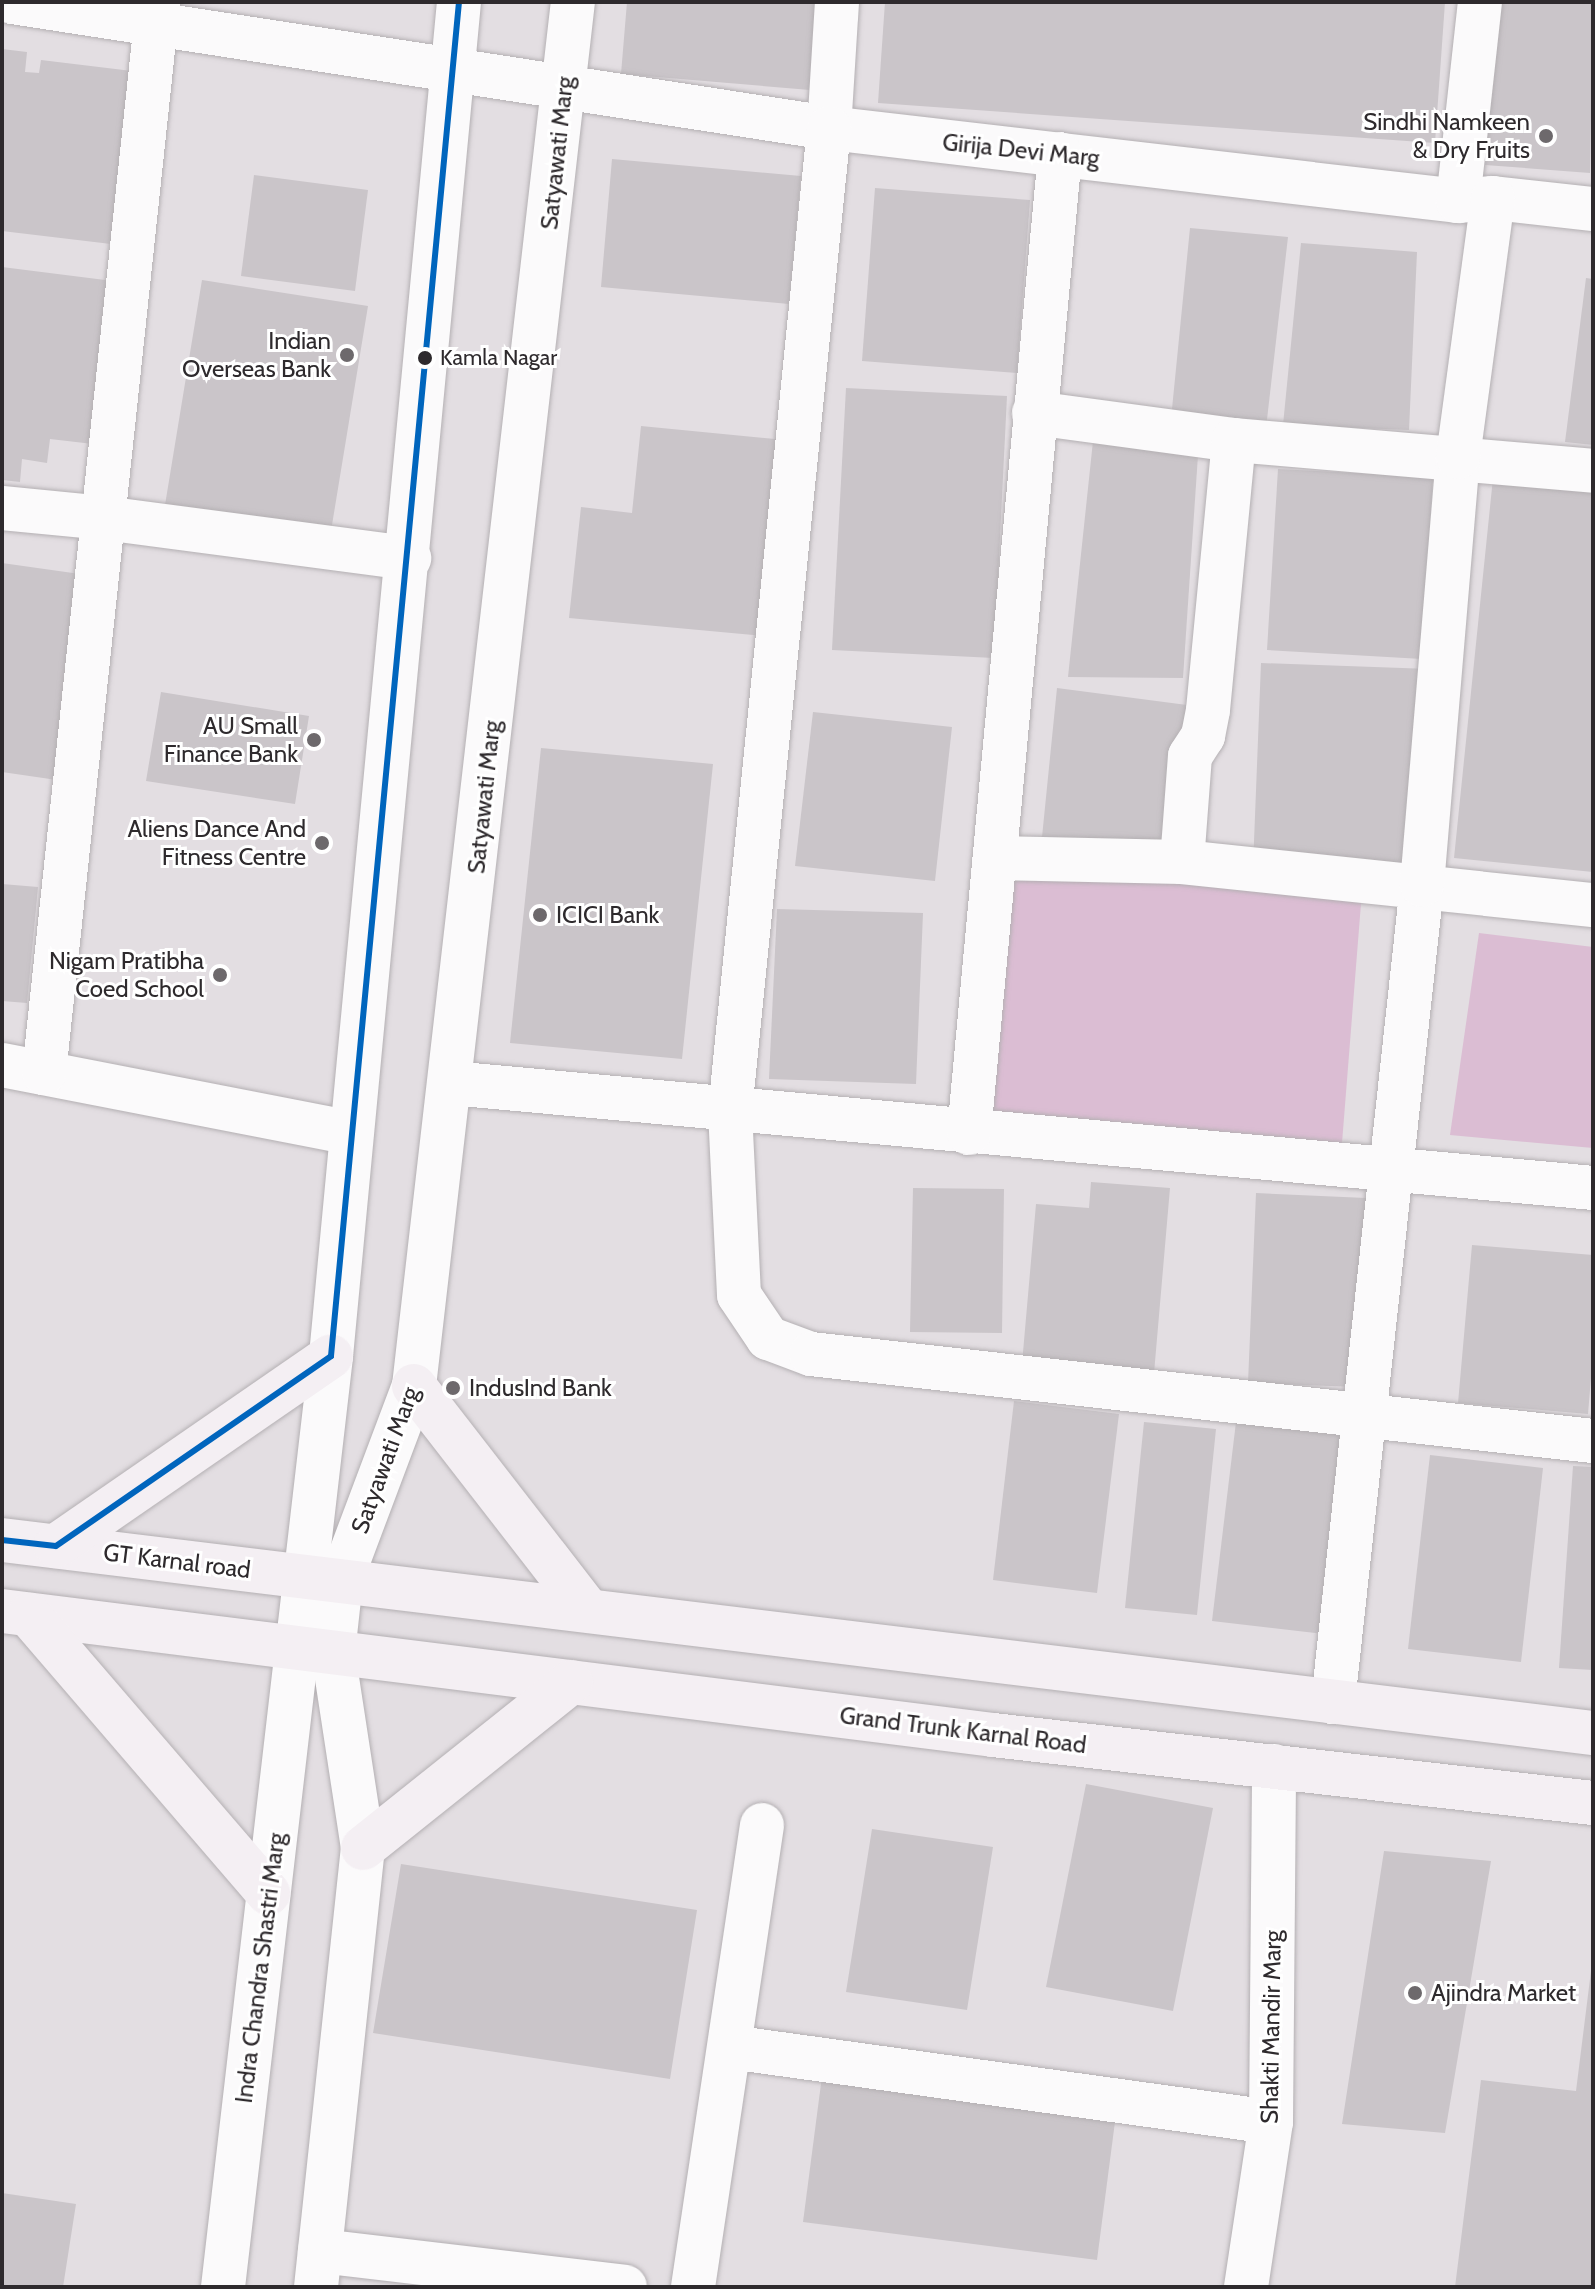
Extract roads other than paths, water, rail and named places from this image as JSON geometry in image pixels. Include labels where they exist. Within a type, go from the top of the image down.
[{"type":"main road","points":[[56,1546],[331,1356]]},
{"type":"main road","points":[[414,1386],[588,1610]]},
{"type":"main road","name":"GT Karnal road","points":[[2,1540],[323,1578]]},
{"type":"main road","points":[[323,1578],[1593,1733]]},
{"type":"main road","points":[[16,1613],[315,1650]]},
{"type":"main road","points":[[16,1613],[268,1893]]},
{"type":"main road","name":"Grand Trunk Karnal Road","points":[[315,1650],[1593,1803]]},
{"type":"main road","points":[[363,1848],[571,1682]]},
{"type":"street","name":"Girija Devi Marg","points":[[12,2],[157,13],[564,88],[829,128],[1593,209]]},
{"type":"street","name":"Satyawati Marg","points":[[323,1578],[331,1356],[409,558],[459,2]]},
{"type":"street","name":"Satyawati Marg","points":[[323,1578],[414,1386],[573,2]]},
{"type":"street","points":[[837,2],[829,128],[730,1111],[739,1295],[768,1338],[790,1348],[1367,1418],[1593,1441]]},
{"type":"street","points":[[1333,1702],[1367,1418],[1422,885],[1476,199],[1480,2]]},
{"type":"street","points":[[44,1073],[157,13]]},
{"type":"street","points":[[969,1133],[1060,154]]},
{"type":"street","points":[[1034,413],[1234,440],[1593,471]]},
{"type":"street","points":[[1182,862],[1190,756],[1203,736],[1208,710],[1234,440]]},
{"type":"street","points":[[2,508],[104,518],[409,558]]},
{"type":"street","points":[[995,858],[1182,862],[1593,905]]},
{"type":"street","points":[[2,1065],[351,1133]]},
{"type":"street","points":[[451,1083],[1593,1188]]},
{"type":"street","points":[[323,1578],[315,1650],[363,1848],[318,2269],[625,2287]]},
{"type":"street","name":"Indra Chandra Shastri Marg","points":[[223,2287],[268,1893],[315,1650]]},
{"type":"street","name":"Shakti Mandir Marg","points":[[1246,2287],[1271,2122],[1274,1766]]},
{"type":"street","points":[[693,2287],[762,1825]]},
{"type":"street","points":[[730,2047],[1271,2122]]},
{"type":"place","name":"Sindhi Namkeen & Dry Fruits","points":[[1546,136]]},
{"type":"place","name":"Indian Overseas Bank","points":[[347,355]]},
{"type":"place","name":"Kamla Nagar","points":[[425,358]]},
{"type":"place","name":"AU Small Finance Bank","points":[[314,740]]},
{"type":"place","name":"Aliens Dance And Fitness Centre","points":[[322,843]]},
{"type":"place","name":"ICICI Bank","points":[[540,915]]},
{"type":"place","name":"Nigam Pratibha Coed School","points":[[220,975]]},
{"type":"place","name":"IndusInd Bank","points":[[453,1388]]},
{"type":"place","name":"Ajindra Market","points":[[1415,1993]]}]
